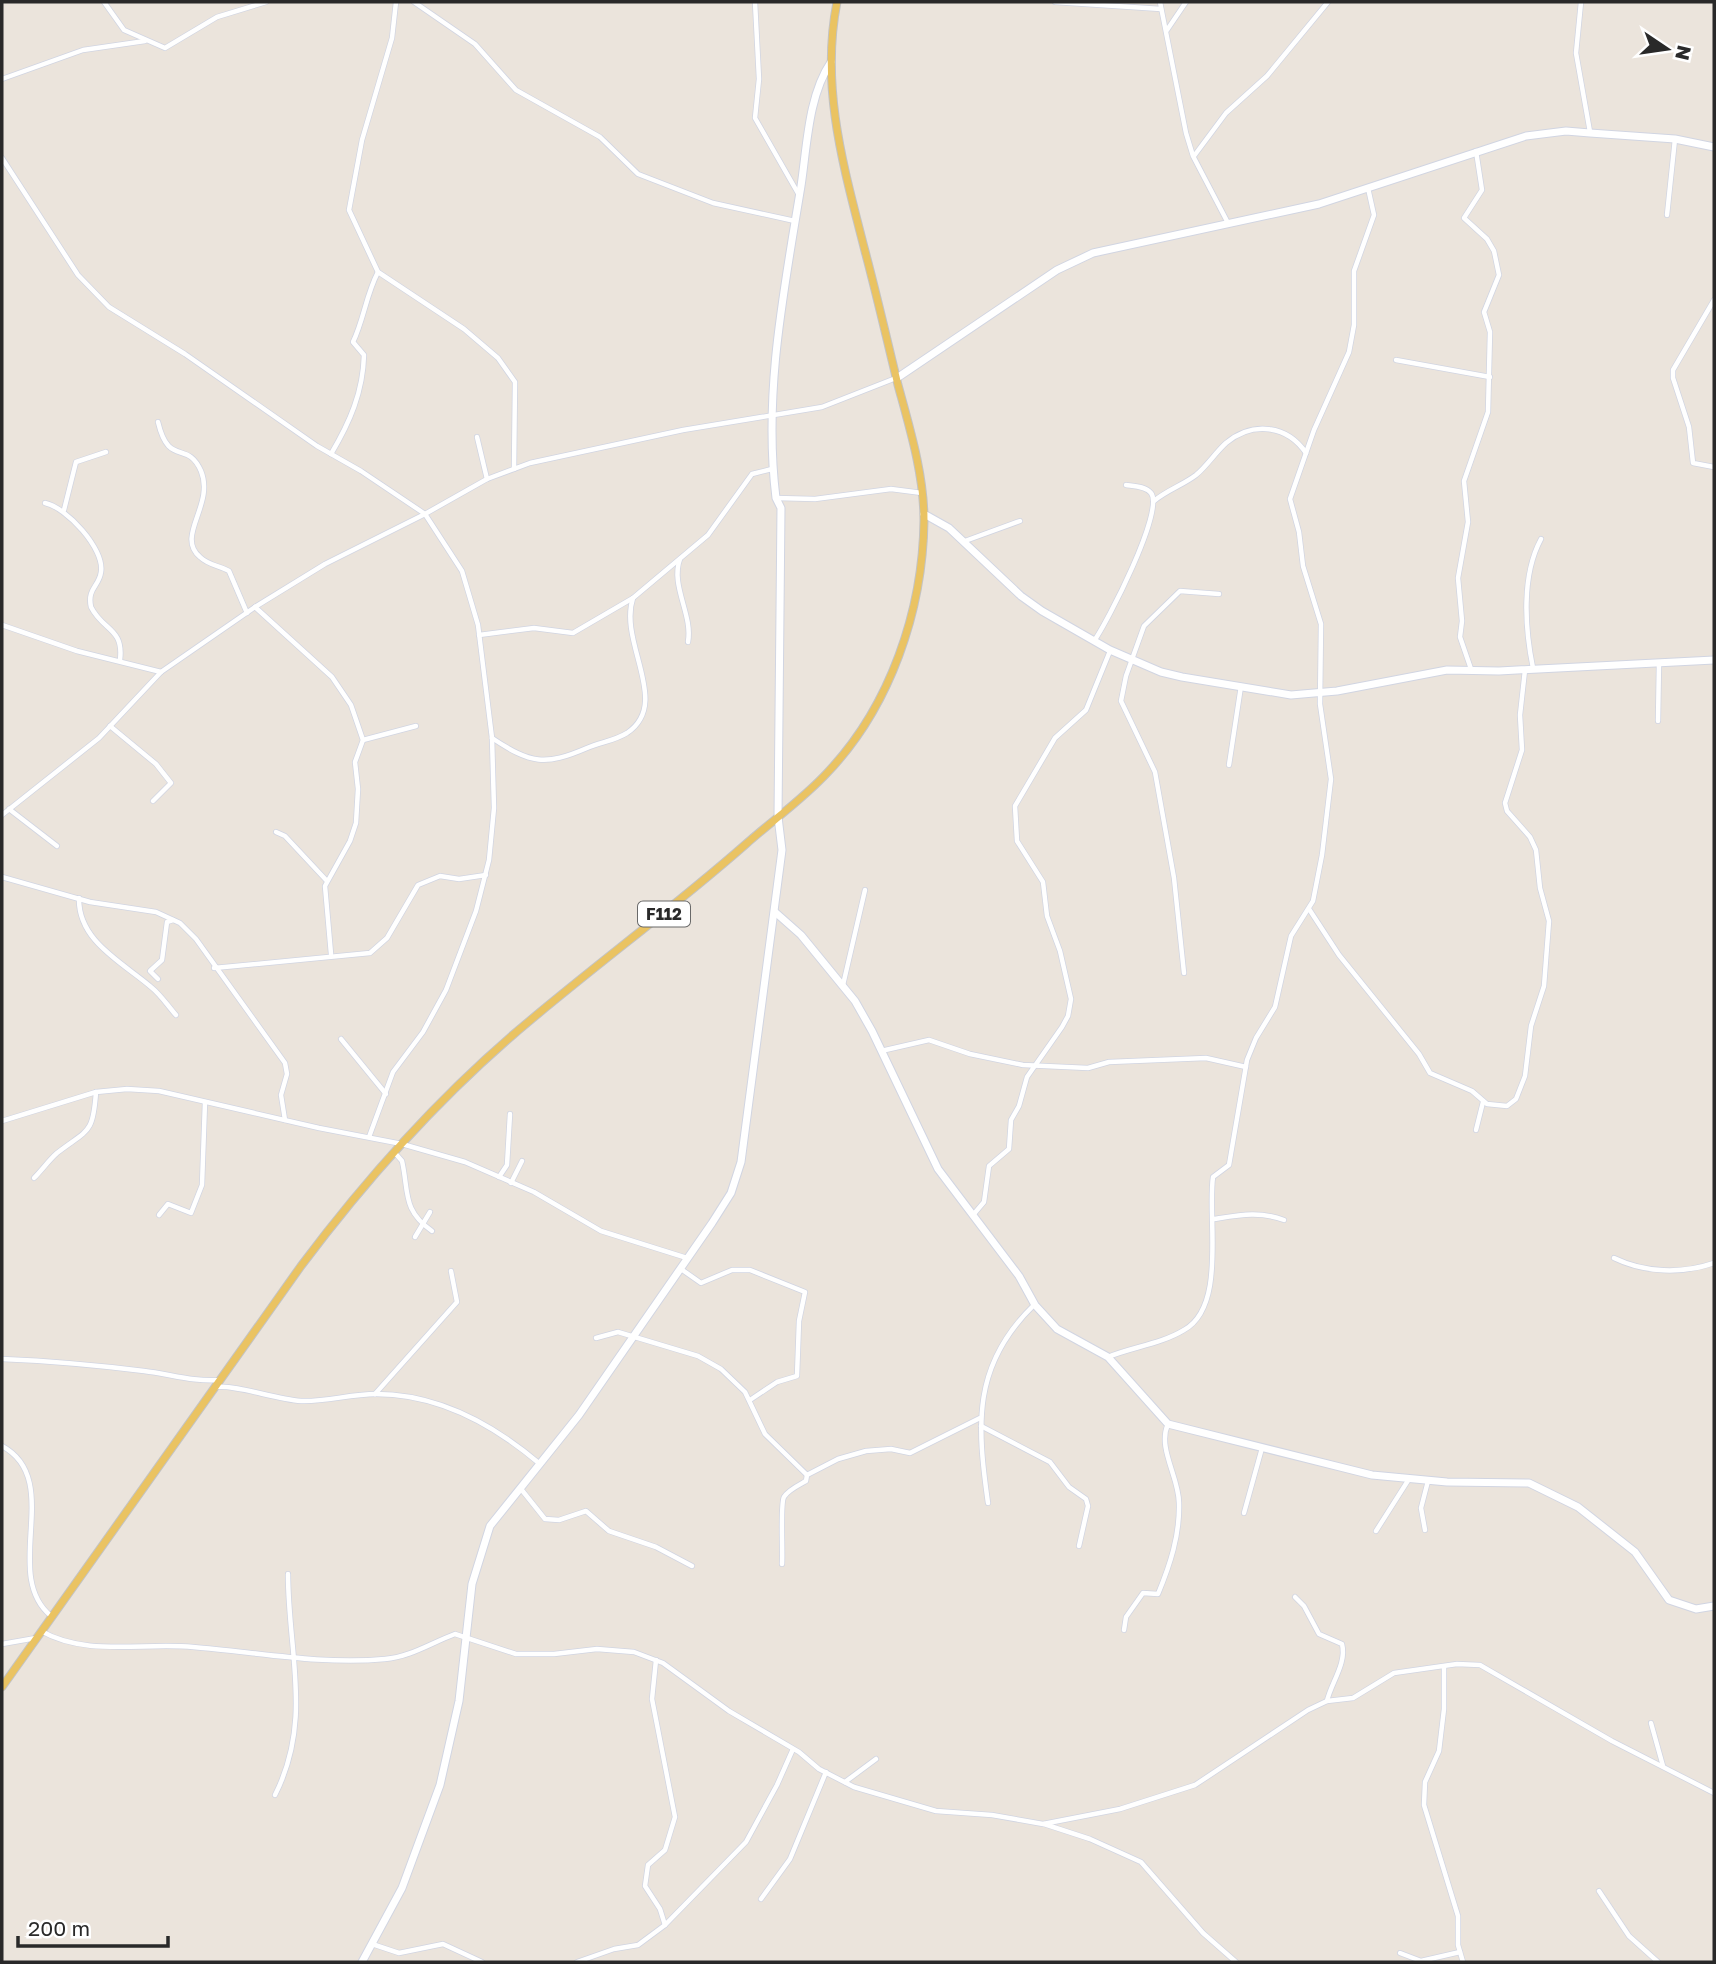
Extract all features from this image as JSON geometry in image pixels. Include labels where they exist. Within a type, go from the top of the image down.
[{"type":"main road","name":"F112","points":[[2,1687],[335,1220],[402,1144],[513,1035],[694,890],[778,817],[841,757],[882,694],[903,644],[916,598],[924,514],[912,436],[839,152],[831,62],[837,2]]},
{"type":"street","points":[[104,2],[124,30],[166,48],[217,17],[268,2]]},
{"type":"street","points":[[396,2],[392,38],[362,140],[349,210],[378,272],[417,301],[464,329],[498,358],[515,382],[514,469]]},
{"type":"street","points":[[414,2],[475,44],[516,90],[600,136],[638,174],[713,203],[795,221]]},
{"type":"street","points":[[755,2],[759,79],[755,118],[799,195]]},
{"type":"street","points":[[1055,2],[1161,9]]},
{"type":"street","points":[[1160,2],[1193,156],[1228,223]]},
{"type":"street","points":[[1167,30],[1186,2]]},
{"type":"street","points":[[1193,156],[1226,113],[1268,76],[1328,2]]},
{"type":"street","points":[[1581,2],[1576,53],[1590,133]]},
{"type":"street","points":[[2,79],[83,50],[146,41]]},
{"type":"street","points":[[362,1962],[412,1863],[440,1785],[459,1700],[472,1584],[482,1544],[496,1516],[579,1415],[688,1258],[731,1193],[741,1162],[775,912],[782,839],[778,817],[781,508],[776,499],[772,469],[770,417],[779,328],[799,195],[815,102],[831,62]]},
{"type":"street","points":[[2,815],[110,726],[161,672],[256,607],[326,564],[425,514],[487,478],[514,469],[682,430],[822,407],[897,378],[1076,259],[1113,247],[1290,212],[1527,136],[1566,131],[1675,139],[1714,147]]},
{"type":"street","points":[[1667,215],[1675,139]]},
{"type":"street","points":[[1471,669],[1460,637],[1462,621],[1458,578],[1468,522],[1464,481],[1471,454],[1486,423],[1490,332],[1484,312],[1498,282],[1497,261],[1487,239],[1464,218],[1482,190],[1476,151]]},
{"type":"street","points":[[2,158],[78,275],[109,307],[425,514],[462,571],[479,635],[492,738],[493,823],[486,875],[473,920],[446,990],[423,1032],[395,1068],[369,1137]]},
{"type":"street","points":[[1108,1357],[1176,1335],[1191,1326],[1202,1314],[1208,1292],[1214,1219],[1213,1177],[1230,1162],[1245,1067],[1256,1038],[1275,1007],[1291,936],[1309,909],[1322,855],[1330,793],[1321,693],[1321,624],[1303,566],[1299,532],[1290,499],[1349,352],[1354,325],[1354,271],[1374,215],[1368,188]]},
{"type":"street","points":[[331,454],[350,421],[358,395],[364,355],[353,342],[364,318],[370,287],[378,272]]},
{"type":"street","points":[[1714,300],[1676,361],[1673,378],[1689,426],[1693,463],[1714,467]]},
{"type":"street","points":[[1396,360],[1490,377]]},
{"type":"street","points":[[158,422],[164,444],[172,451],[192,458],[201,472],[205,493],[190,535],[194,551],[202,559],[229,571],[247,613]]},
{"type":"street","points":[[1154,501],[1196,476],[1227,443],[1253,429],[1285,432],[1298,441],[1307,454]]},
{"type":"street","points":[[477,437],[487,478]]},
{"type":"street","points":[[64,510],[76,462],[106,453]]},
{"type":"street","points":[[479,635],[534,628],[573,633],[633,598],[714,529],[752,474],[772,469]]},
{"type":"street","points":[[1094,641],[1118,603],[1147,529],[1154,501],[1149,490],[1126,485]]},
{"type":"street","points":[[776,499],[826,498],[876,490],[922,493]]},
{"type":"street","points":[[45,503],[64,510],[99,556],[101,575],[92,588],[91,607],[118,636],[121,643],[120,660]]},
{"type":"street","points":[[924,514],[965,541],[1021,596],[1110,650],[1161,672],[1292,695],[1321,693],[1414,675],[1471,669],[1525,670],[1714,660]]},
{"type":"street","points":[[965,541],[1020,521]]},
{"type":"street","points":[[1534,669],[1527,614],[1534,552],[1541,539]]},
{"type":"street","points":[[680,558],[678,568],[690,630],[688,642]]},
{"type":"street","points":[[1184,973],[1174,878],[1155,772],[1121,701],[1144,626],[1175,594],[1188,591],[1219,594]]},
{"type":"street","points":[[492,738],[518,754],[559,760],[610,742],[640,721],[647,704],[642,674],[632,644],[630,613],[633,598]]},
{"type":"street","points":[[256,607],[331,677],[351,705],[363,740],[355,762],[358,789],[356,822],[351,841],[327,881],[324,902],[331,954]]},
{"type":"street","points":[[2,625],[77,652],[120,660],[161,672]]},
{"type":"street","points":[[973,1215],[984,1202],[989,1166],[1009,1149],[1011,1120],[1033,1066],[1062,1027],[1068,1016],[1071,999],[1060,951],[1048,916],[1042,882],[1017,841],[1014,815],[1031,774],[1055,738],[1086,710],[1110,650]]},
{"type":"street","points":[[1658,721],[1659,663]]},
{"type":"street","points":[[1309,909],[1339,955],[1419,1054],[1430,1073],[1472,1091],[1483,1102],[1507,1106],[1520,1093],[1527,1069],[1531,1026],[1542,996],[1549,948],[1549,921],[1540,888],[1536,850],[1530,837],[1507,811],[1506,803],[1522,750],[1520,715],[1525,670]]},
{"type":"street","points":[[1229,765],[1241,686]]},
{"type":"street","points":[[110,726],[156,764],[171,783],[153,801]]},
{"type":"street","points":[[363,740],[416,726]]},
{"type":"street","points":[[9,809],[57,846]]},
{"type":"street","points":[[276,832],[285,836],[327,881]]},
{"type":"street","points":[[214,968],[331,954],[361,955],[377,948],[391,932],[414,889],[440,876],[458,879],[486,875]]},
{"type":"street","points":[[2,877],[79,898],[139,907],[173,919],[196,939],[214,968],[285,1063],[287,1074],[281,1095],[285,1120]]},
{"type":"street","points":[[843,985],[865,890]]},
{"type":"street","points":[[79,898],[82,917],[93,941],[154,989],[176,1015]]},
{"type":"street","points":[[775,912],[801,935],[843,985],[873,1031],[939,1169],[1019,1276],[1035,1305],[1057,1329],[1108,1357],[1168,1424],[1372,1475],[1428,1480],[1521,1481],[1540,1487],[1578,1507],[1635,1552],[1669,1600],[1696,1609],[1714,1606]]},
{"type":"street","points":[[158,979],[150,971],[162,960],[167,922],[173,919]]},
{"type":"street","points":[[341,1039],[386,1094]]},
{"type":"street","points":[[881,1051],[929,1040],[1006,1063],[1033,1066],[1087,1068],[1109,1062],[1206,1058],[1245,1067]]},
{"type":"street","points":[[2,1121],[96,1092],[127,1089],[159,1091],[402,1144],[482,1167],[608,1234],[688,1258]]},
{"type":"street","points":[[34,1178],[57,1153],[85,1135],[92,1123],[96,1092]]},
{"type":"street","points":[[159,1216],[168,1204],[191,1213],[195,1205],[202,1185],[205,1157],[205,1102]]},
{"type":"street","points":[[1476,1130],[1483,1102]]},
{"type":"street","points":[[499,1177],[508,1166],[510,1114]]},
{"type":"street","points":[[395,1153],[402,1161],[405,1199],[423,1224],[432,1231]]},
{"type":"street","points":[[511,1182],[522,1161]]},
{"type":"street","points":[[415,1237],[430,1212]]},
{"type":"street","points":[[1214,1219],[1249,1213],[1267,1214],[1284,1220]]},
{"type":"street","points":[[1614,1258],[1644,1269],[1679,1270],[1714,1263]]},
{"type":"street","points":[[681,1268],[701,1283],[732,1270],[750,1270],[805,1292],[799,1321],[797,1376],[777,1382],[750,1401]]},
{"type":"street","points":[[375,1394],[457,1302],[451,1271]]},
{"type":"street","points":[[988,1503],[979,1418],[982,1399],[994,1359],[1013,1328],[1035,1305]]},
{"type":"street","points":[[596,1338],[618,1332],[705,1359],[735,1381],[750,1401],[765,1434],[807,1475]]},
{"type":"street","points":[[2,1359],[90,1364],[151,1372],[195,1382],[219,1383],[274,1399],[313,1402],[375,1394],[410,1396],[444,1405],[501,1434],[540,1464]]},
{"type":"street","points":[[782,1564],[784,1535],[781,1500],[786,1493],[806,1480],[807,1475],[838,1459],[866,1451],[891,1449],[910,1453],[979,1418]]},
{"type":"street","points":[[1124,1630],[1126,1618],[1143,1593],[1158,1594],[1174,1548],[1180,1504],[1175,1474],[1163,1441],[1168,1424]]},
{"type":"street","points":[[981,1426],[1049,1462],[1069,1488],[1086,1499],[1088,1506],[1079,1546]]},
{"type":"street","points":[[2,1446],[16,1455],[25,1468],[29,1492],[25,1559],[27,1583],[37,1605],[51,1616]]},
{"type":"street","points":[[1244,1513],[1262,1448]]},
{"type":"street","points":[[1376,1531],[1409,1478]]},
{"type":"street","points":[[1424,1530],[1421,1508],[1428,1480]]},
{"type":"street","points":[[520,1488],[545,1519],[559,1520],[586,1511],[609,1531],[656,1547],[692,1566]]},
{"type":"street","points":[[275,1795],[286,1772],[295,1738],[296,1658],[288,1605],[288,1574]]},
{"type":"street","points":[[1295,1597],[1304,1606],[1319,1634],[1342,1644],[1342,1661],[1331,1684],[1328,1701]]},
{"type":"street","points":[[2,1644],[39,1635],[80,1645],[191,1646],[296,1658],[383,1660],[433,1646],[454,1634],[516,1654],[620,1649],[656,1660],[741,1718],[845,1782],[936,1811],[983,1814],[1043,1824],[1141,1862],[1203,1933],[1236,1962]]},
{"type":"street","points":[[656,1660],[652,1699],[675,1817],[665,1850],[648,1865],[645,1886],[660,1909],[665,1925]]},
{"type":"street","points":[[1043,1824],[1120,1809],[1195,1785],[1308,1710],[1328,1701],[1353,1698],[1382,1678],[1394,1674],[1468,1663],[1496,1672],[1549,1706],[1714,1793]]},
{"type":"street","points":[[1444,1667],[1443,1720],[1439,1751],[1425,1782],[1424,1805],[1458,1916],[1463,1962]]},
{"type":"street","points":[[1651,1723],[1663,1766]]},
{"type":"street","points":[[577,1962],[614,1949],[638,1945],[665,1925],[746,1842],[793,1749]]},
{"type":"street","points":[[845,1782],[876,1759]]},
{"type":"street","points":[[761,1899],[790,1859],[826,1772]]},
{"type":"street","points":[[1055,1821],[1063,1830]]},
{"type":"street","points":[[1599,1891],[1629,1936],[1658,1962]]},
{"type":"street","points":[[372,1944],[399,1952],[443,1944],[482,1962]]},
{"type":"street","points":[[1400,1953],[1421,1961],[1460,1952]]}]
